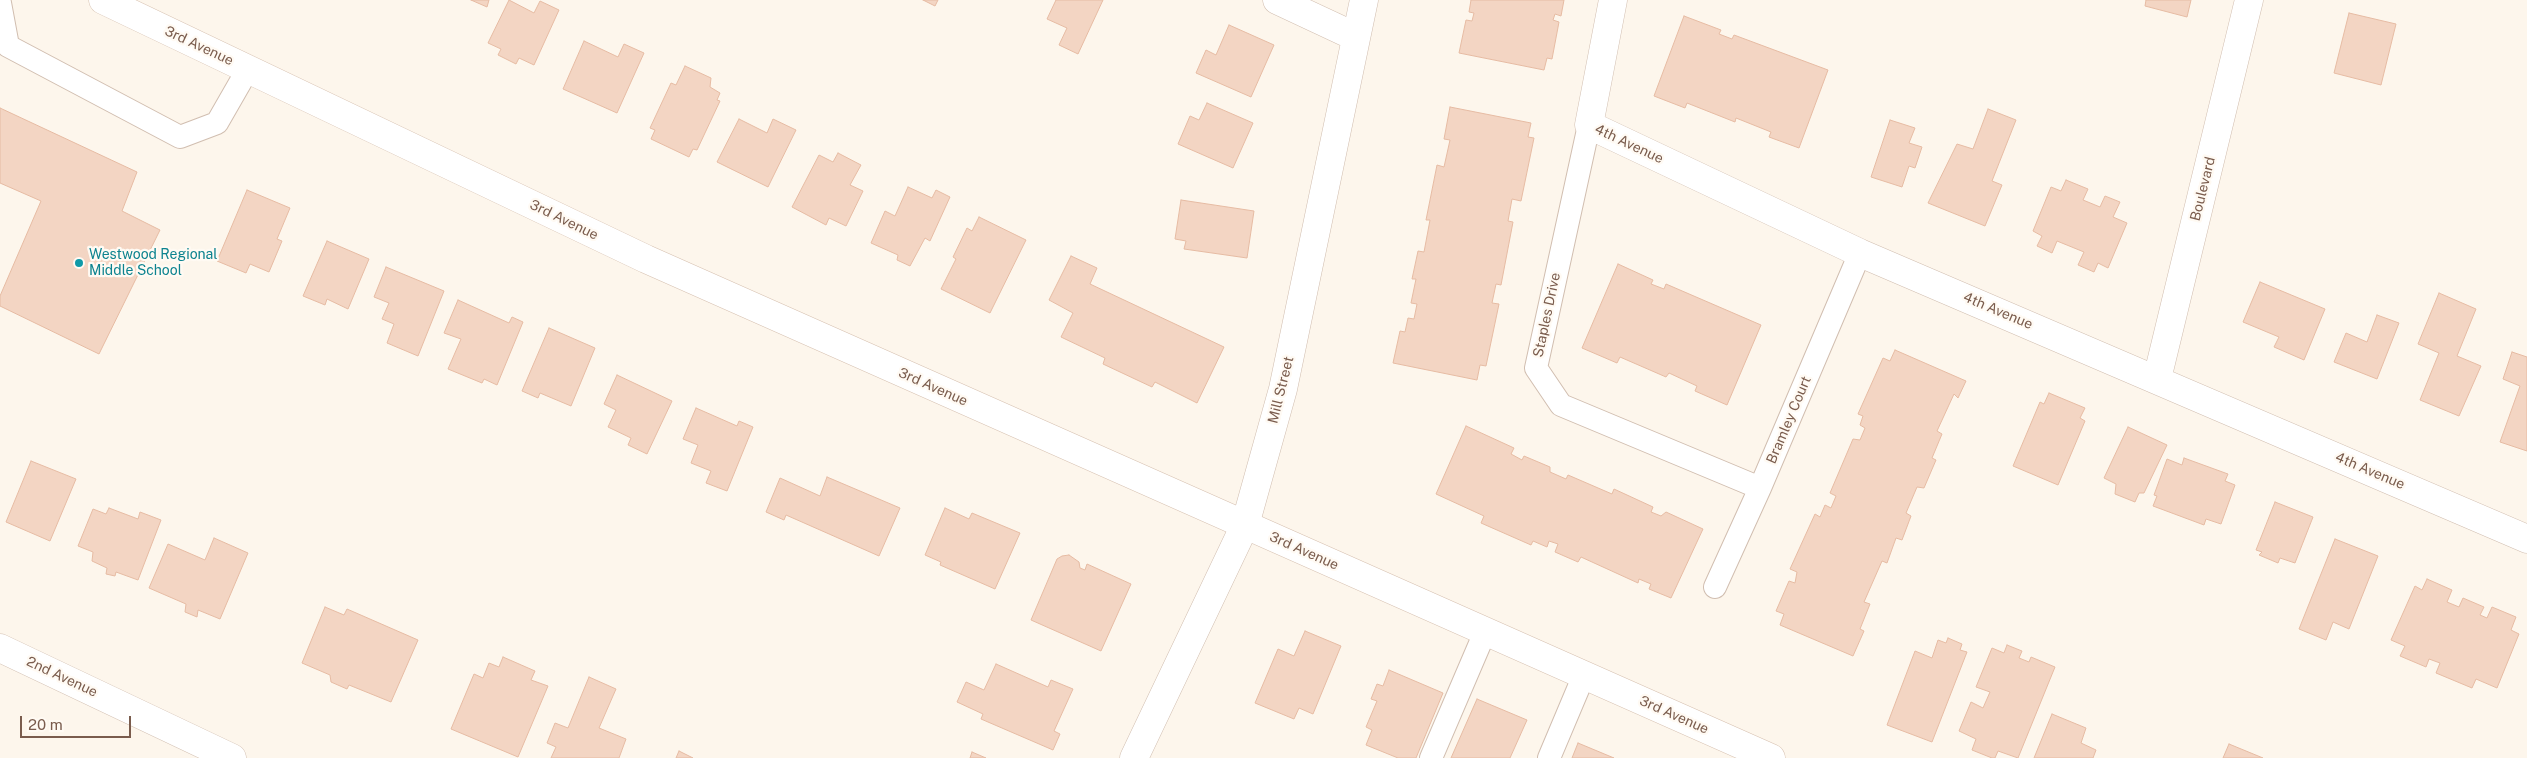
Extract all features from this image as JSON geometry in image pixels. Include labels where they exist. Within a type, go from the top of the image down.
[{"type":"street","name":"3rd Avenue","points":[[103,0],[646,259],[1771,758]]},
{"type":"street","points":[[1277,0],[1356,37]]},
{"type":"street","name":"Mill Street","points":[[1134,758],[1245,525],[1283,388],[1364,0]]},
{"type":"street","name":"4th Avenue","points":[[1613,0],[1589,125],[1860,253],[2527,539]]},
{"type":"street","name":"Boulevard","points":[[2157,379],[2249,0]]},
{"type":"street","name":"2nd Avenue","points":[[0,648],[232,758]]},
{"type":"lane","points":[[0,1],[8,46],[180,137],[217,123],[248,69]]},
{"type":"lane","name":"Staples Drive","points":[[1589,125],[1536,368],[1562,405],[1760,488]]},
{"type":"lane","name":"Bramley Court","points":[[1714,587],[1760,488],[1860,253]]},
{"type":"lane","points":[[1431,758],[1485,632]]},
{"type":"lane","points":[[1549,758],[1584,675]]},
{"type":"building","points":[[471,0],[489,0],[487,7]]},
{"type":"building","points":[[509,0],[534,13],[540,1],[559,10],[534,65],[519,58],[516,64],[498,55],[501,49],[488,43]]},
{"type":"building","points":[[923,0],[938,0],[935,6]]},
{"type":"building","points":[[1056,0],[1103,0],[1078,54],[1059,45],[1067,28],[1047,19]]},
{"type":"building","points":[[1471,0],[1564,0],[1561,16],[1555,14],[1553,20],[1559,22],[1552,59],[1547,58],[1544,70],[1459,53],[1466,20],[1472,21],[1474,13],[1469,12]]},
{"type":"building","points":[[2146,0],[2191,0],[2187,17],[2145,6]]},
{"type":"building","points":[[2349,13],[2396,24],[2381,85],[2334,73]]},
{"type":"building","points":[[1684,16],[1721,30],[1719,34],[1732,39],[1734,35],[1828,70],[1799,148],[1769,137],[1771,132],[1736,118],[1735,122],[1687,103],[1685,108],[1654,96]]},
{"type":"building","points":[[1229,25],[1274,45],[1251,97],[1196,73],[1206,50],[1216,55]]},
{"type":"building","points":[[584,41],[618,57],[624,44],[644,53],[617,113],[563,89]]},
{"type":"building","points":[[685,66],[711,78],[710,87],[720,93],[717,100],[720,101],[697,150],[693,149],[689,157],[651,139],[655,130],[650,128],[671,83],[676,85]]},
{"type":"building","points":[[1207,103],[1253,123],[1233,168],[1178,144],[1190,116],[1199,120]]},
{"type":"building","points":[[1450,107],[1531,123],[1528,137],[1534,138],[1521,201],[1512,199],[1508,221],[1513,222],[1501,285],[1496,284],[1492,303],[1499,304],[1486,366],[1480,365],[1477,380],[1393,363],[1400,331],[1405,332],[1408,318],[1414,319],[1417,304],[1411,303],[1416,279],[1412,279],[1418,251],[1424,252],[1430,220],[1426,220],[1437,165],[1444,167],[1450,140],[1444,139]]},
{"type":"building","name":"Westwood Regional Middle School","points":[[0,108],[137,172],[122,211],[160,230],[99,354],[0,306],[0,296],[41,201],[0,183]]},
{"type":"building","points":[[1988,109],[2016,120],[1992,181],[2002,185],[1985,226],[1928,203],[1957,144],[1973,149]]},
{"type":"building","points":[[739,119],[767,133],[773,119],[796,130],[768,187],[717,162]]},
{"type":"building","points":[[1890,120],[1915,128],[1909,143],[1922,147],[1915,168],[1909,166],[1902,187],[1871,177]]},
{"type":"building","points":[[838,153],[861,165],[850,185],[863,191],[846,226],[829,218],[826,225],[792,207],[819,155],[833,162]]},
{"type":"building","points":[[2066,180],[2088,189],[2083,200],[2100,207],[2105,196],[2120,202],[2113,217],[2127,223],[2108,268],[2098,263],[2094,272],[2078,265],[2084,252],[2057,241],[2052,253],[2037,246],[2042,236],[2033,231],[2051,187],[2061,191]]},
{"type":"building","points":[[908,187],[932,198],[936,190],[950,197],[930,241],[925,238],[910,266],[897,260],[898,255],[871,243],[885,211],[895,216]]},
{"type":"building","points":[[247,190],[290,208],[277,239],[282,241],[269,272],[250,264],[246,273],[217,261]]},
{"type":"building","points":[[1181,200],[1254,211],[1247,258],[1184,249],[1186,241],[1175,239]]},
{"type":"building","points":[[979,217],[1026,240],[990,313],[941,289],[956,259],[953,257],[967,228],[972,231]]},
{"type":"building","points":[[327,241],[369,259],[348,309],[327,299],[325,305],[303,296]]},
{"type":"building","points":[[1071,256],[1097,268],[1090,284],[1224,347],[1197,403],[1155,382],[1152,387],[1103,364],[1105,358],[1061,337],[1073,313],[1049,300]]},
{"type":"building","points":[[1618,264],[1653,280],[1651,284],[1664,289],[1666,284],[1761,325],[1727,405],[1695,391],[1697,386],[1669,373],[1666,377],[1620,357],[1617,363],[1582,348]]},
{"type":"building","points":[[386,267],[444,291],[418,356],[387,343],[394,324],[382,319],[389,303],[374,297]]},
{"type":"building","points":[[2260,282],[2325,309],[2304,360],[2274,347],[2279,337],[2243,322]]},
{"type":"building","points":[[2439,293],[2476,309],[2457,356],[2481,366],[2459,416],[2420,400],[2439,353],[2418,344]]},
{"type":"building","points":[[458,300],[509,323],[512,317],[523,322],[497,385],[484,379],[482,383],[448,369],[461,339],[444,333]]},
{"type":"building","points":[[2377,315],[2399,323],[2377,379],[2334,362],[2346,333],[2367,342]]},
{"type":"building","points":[[549,328],[595,348],[571,406],[540,393],[538,398],[522,391]]},
{"type":"building","points":[[1895,350],[1966,381],[1958,398],[1954,394],[1937,431],[1942,434],[1932,458],[1936,460],[1924,488],[1917,487],[1906,513],[1911,516],[1902,540],[1896,538],[1887,563],[1882,561],[1864,602],[1870,604],[1860,629],[1864,631],[1853,656],[1780,625],[1784,614],[1776,611],[1789,581],[1795,583],[1797,572],[1790,569],[1815,514],[1820,517],[1825,505],[1831,508],[1836,496],[1830,493],[1853,439],[1860,440],[1865,428],[1860,425],[1863,416],[1858,414],[1883,358],[1890,361]]},
{"type":"building","points":[[2512,352],[2527,357],[2527,451],[2500,442],[2520,386],[2503,379]]},
{"type":"building","points":[[617,375],[672,401],[647,454],[628,445],[631,438],[608,427],[616,410],[604,404]]},
{"type":"building","points":[[2049,393],[2085,408],[2080,418],[2085,421],[2058,485],[2013,466],[2040,402],[2044,404]]},
{"type":"building","points":[[696,408],[737,426],[739,421],[753,427],[727,491],[706,483],[711,471],[691,463],[698,445],[683,439]]},
{"type":"building","points":[[1466,426],[1514,448],[1511,454],[1522,460],[1524,456],[1550,467],[1550,472],[1566,479],[1568,475],[1612,494],[1614,489],[1653,507],[1651,512],[1661,516],[1666,512],[1703,529],[1671,598],[1649,589],[1651,584],[1639,579],[1638,583],[1581,557],[1578,562],[1555,552],[1558,544],[1549,541],[1547,547],[1533,541],[1531,545],[1481,523],[1484,516],[1436,494]]},
{"type":"building","points":[[2128,427],[2167,445],[2144,493],[2139,493],[2135,502],[2115,494],[2116,484],[2104,478]]},
{"type":"building","points":[[2184,458],[2228,474],[2225,481],[2235,485],[2221,524],[2206,519],[2204,525],[2153,506],[2157,496],[2154,495],[2167,459],[2182,465]]},
{"type":"building","points":[[31,461],[76,479],[50,541],[6,522]]},
{"type":"building","points":[[827,477],[900,508],[879,556],[786,515],[784,520],[766,512],[780,478],[820,496]]},
{"type":"building","points":[[2275,502],[2313,517],[2295,563],[2280,558],[2278,563],[2259,555],[2262,552],[2256,550]]},
{"type":"building","points":[[109,508],[138,519],[140,512],[161,520],[138,580],[116,572],[115,576],[106,574],[107,568],[92,561],[93,552],[78,546],[93,509],[106,514]]},
{"type":"building","points":[[945,508],[969,519],[972,513],[1020,533],[995,589],[940,565],[941,562],[925,555]]},
{"type":"building","points":[[214,538],[248,553],[220,619],[198,610],[197,617],[185,612],[186,604],[149,588],[168,544],[205,560]]},
{"type":"building","points":[[2335,539],[2378,556],[2349,629],[2333,622],[2326,640],[2299,629]]},
{"type":"building","points":[[1069,555],[1079,562],[1080,568],[1085,570],[1087,564],[1131,584],[1101,651],[1031,620],[1057,559]]},
{"type":"building","points":[[2427,579],[2452,590],[2447,602],[2459,607],[2463,598],[2484,607],[2480,615],[2487,618],[2492,607],[2516,617],[2511,630],[2519,634],[2497,688],[2476,679],[2472,688],[2436,673],[2440,663],[2429,659],[2426,667],[2400,656],[2405,646],[2391,640],[2415,586],[2422,590]]},
{"type":"building","points":[[325,607],[344,615],[347,609],[418,640],[391,702],[349,685],[347,689],[331,682],[330,675],[302,663]]},
{"type":"building","points":[[1305,631],[1341,646],[1313,714],[1299,708],[1294,719],[1255,703],[1278,649],[1294,656]]},
{"type":"building","points":[[1948,638],[1962,644],[1960,650],[1967,652],[1932,742],[1887,725],[1915,651],[1932,658],[1938,640],[1946,643]]},
{"type":"building","points":[[2007,645],[2022,651],[2019,658],[2029,662],[2031,657],[2055,667],[2018,758],[1998,751],[1995,758],[1992,758],[1972,750],[1976,739],[1959,731],[1971,702],[1983,708],[1990,692],[1976,687],[1992,648],[2004,653]]},
{"type":"building","points":[[503,657],[535,671],[531,680],[548,686],[518,757],[451,729],[474,674],[483,678],[489,663],[499,667]]},
{"type":"building","points":[[996,664],[1048,687],[1051,680],[1073,689],[1054,731],[1060,734],[1053,750],[981,719],[983,714],[957,702],[966,682],[984,690]]},
{"type":"building","points":[[1389,670],[1443,693],[1416,758],[1398,758],[1366,745],[1372,730],[1366,727],[1377,701],[1371,699],[1377,684],[1383,686]]},
{"type":"building","points":[[589,677],[616,689],[599,728],[626,739],[619,758],[551,758],[556,747],[547,743],[555,723],[568,728]]},
{"type":"building","points":[[1477,699],[1527,720],[1510,758],[1451,758]]},
{"type":"building","points":[[2052,714],[2086,728],[2081,743],[2096,750],[2093,758],[2034,758]]},
{"type":"building","points":[[1578,743],[1614,758],[1572,758]]},
{"type":"building","points":[[2229,744],[2263,758],[2223,758]]},
{"type":"building","points":[[679,751],[693,758],[676,758]]},
{"type":"building","points":[[972,752],[986,758],[970,758]]},
{"type":"place","name":"Westwood Regional Middle School","points":[[79,263]]}]
